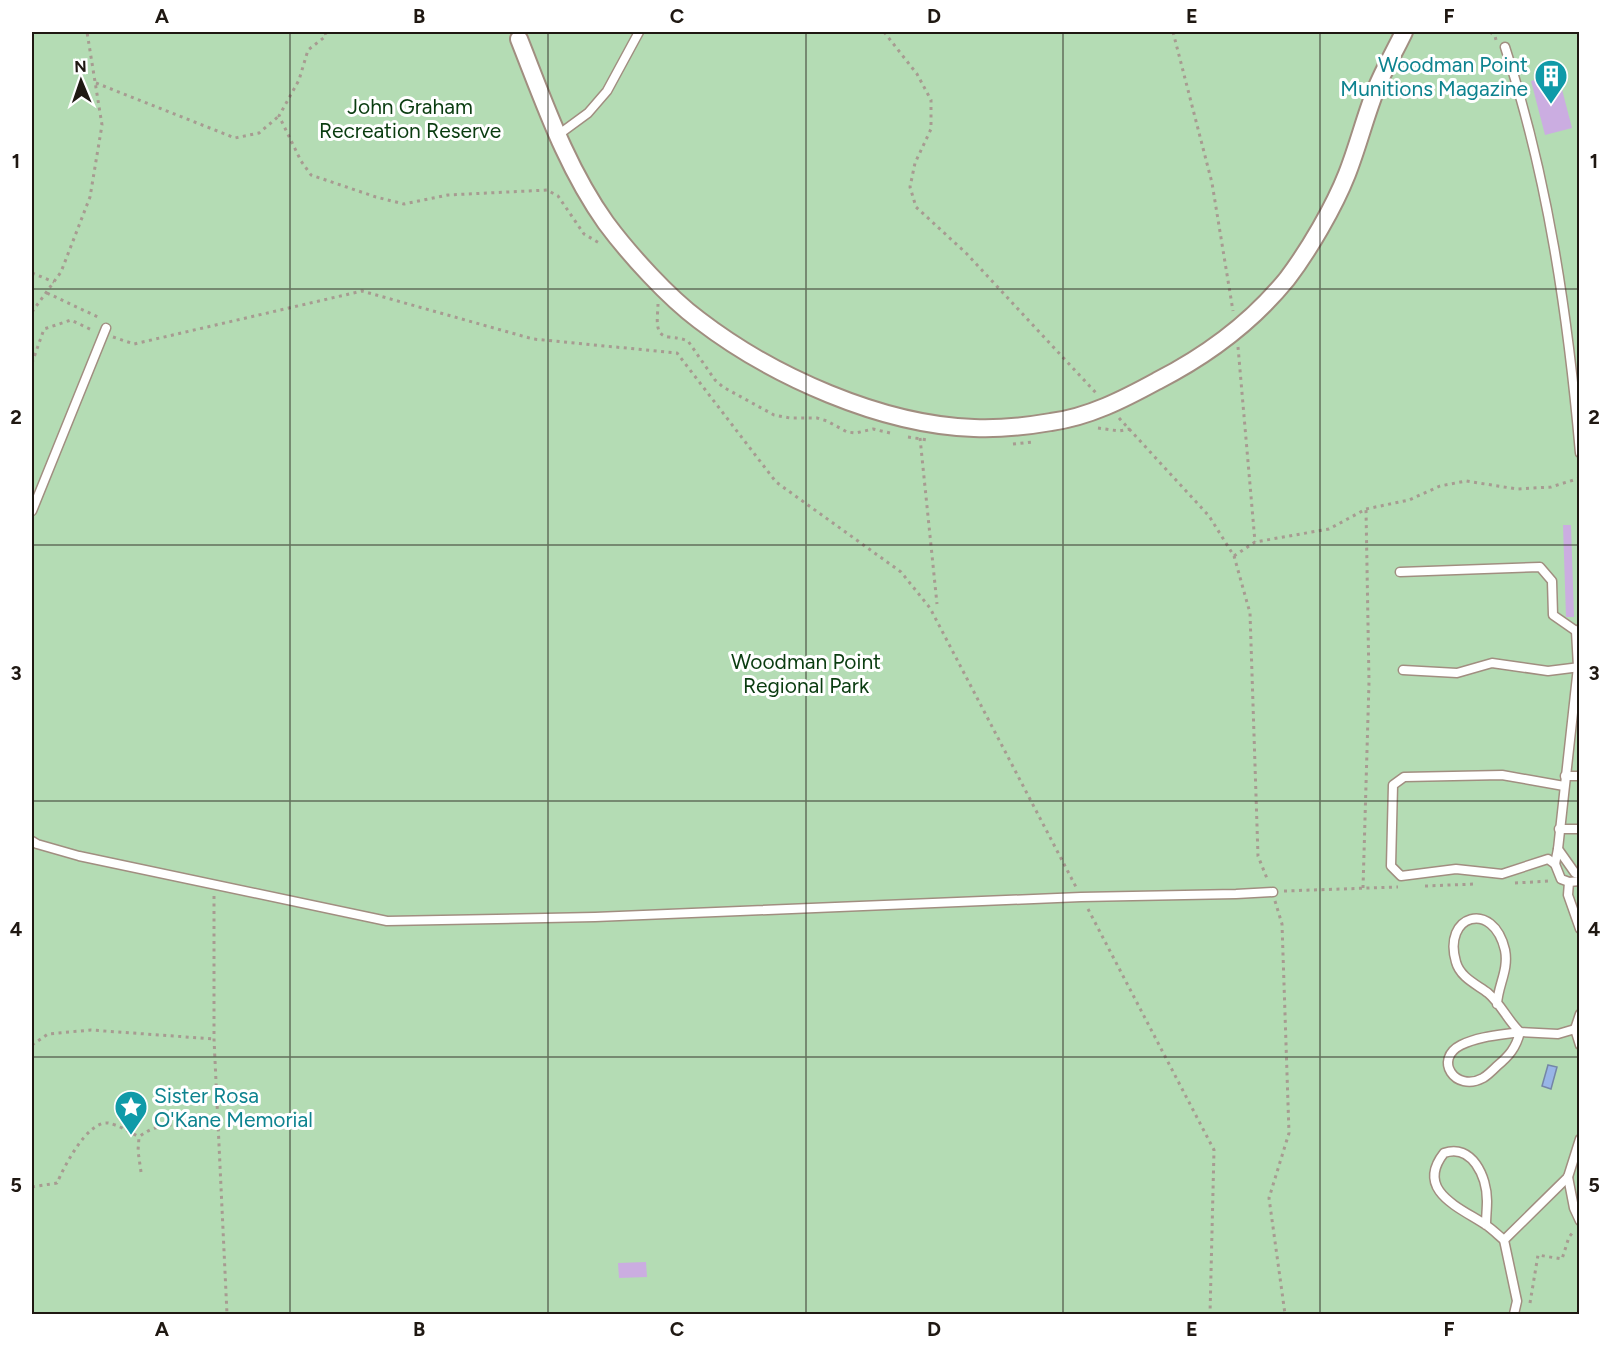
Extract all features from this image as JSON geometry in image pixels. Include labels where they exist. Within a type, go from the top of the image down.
[{"type":"street","points":[[519,39],[577,178],[607,224],[647,271],[698,320],[757,358],[805,385],[873,410],[922,422],[975,428],[1053,422],[1109,406],[1187,366],[1236,331],[1286,280],[1313,240],[1346,176],[1376,88],[1404,32]]},
{"type":"lane","points":[[558,135],[588,113],[607,91],[639,32]]},
{"type":"lane","points":[[1505,47],[1542,179],[1572,361],[1580,453]]},
{"type":"lane","points":[[32,511],[104,331]]},
{"type":"lane","points":[[1400,572],[1540,567],[1552,581],[1553,615],[1578,630],[1579,667],[1576,721],[1565,776],[1558,849],[1552,861],[1502,874],[1456,869],[1401,876],[1391,866],[1393,785],[1404,777],[1502,775],[1564,786]]},
{"type":"lane","points":[[1403,670],[1457,673],[1492,663],[1548,671],[1579,667]]},
{"type":"lane","points":[[1565,776],[1580,776]]},
{"type":"lane","points":[[1559,829],[1580,829]]},
{"type":"lane","points":[[32,841],[79,856],[387,921],[595,917],[1082,897],[1273,892]]},
{"type":"lane","points":[[1558,849],[1566,863],[1575,873],[1580,874]]},
{"type":"lane","points":[[1552,861],[1561,879],[1569,882],[1580,881]]},
{"type":"lane","points":[[1569,882],[1568,895],[1580,929]]},
{"type":"lane","points":[[1497,1004],[1506,969],[1505,951],[1492,925],[1483,919],[1471,918],[1464,921],[1458,929],[1454,950],[1456,964],[1474,986],[1489,994],[1509,1023],[1520,1032]]},
{"type":"lane","points":[[1580,1014],[1575,1029],[1580,1045]]},
{"type":"lane","points":[[1520,1032],[1511,1053],[1483,1078],[1469,1082],[1459,1081],[1450,1073],[1448,1063],[1452,1054],[1460,1046],[1490,1036],[1520,1032],[1558,1034],[1575,1029]]},
{"type":"lane","points":[[1580,1139],[1568,1178],[1574,1208],[1580,1223]]},
{"type":"lane","points":[[1486,1225],[1487,1199],[1478,1167],[1462,1152],[1452,1150],[1444,1153],[1435,1169],[1436,1182],[1441,1193],[1453,1205],[1486,1225],[1504,1240],[1517,1301],[1514,1314]]},
{"type":"lane","points":[[1504,1240],[1568,1178]]},
{"type":"path","points":[[32,312],[61,272],[90,197],[102,125],[87,32]]},
{"type":"path","points":[[326,36],[332,32]]},
{"type":"path","points":[[884,32],[917,74],[931,100],[931,129],[915,163],[910,188],[916,207],[967,254],[1109,406],[1209,516],[1234,556],[1250,613],[1258,856],[1273,892],[1282,924],[1289,1133],[1269,1198],[1285,1314]]},
{"type":"path","points":[[1173,32],[1212,183],[1236,331],[1255,542]]},
{"type":"path","points":[[96,83],[235,138],[258,133],[279,116]]},
{"type":"path","points":[[32,273],[54,282]]},
{"type":"path","points":[[32,363],[44,329],[71,320],[134,344],[362,291],[533,339],[677,353],[776,482],[901,572],[930,608],[1214,1150],[1210,1314]]},
{"type":"path","points":[[46,293],[110,322],[104,331]]},
{"type":"path","points":[[922,422],[919,439],[937,604]]},
{"type":"path","points":[[1234,556],[1255,542],[1329,529],[1366,509],[1410,500],[1440,486],[1466,481],[1517,489],[1551,487],[1580,478]]},
{"type":"path","points":[[1363,888],[1369,682],[1366,509]]},
{"type":"path","points":[[213,885],[214,1039],[227,1314]]},
{"type":"path","points":[[32,1045],[48,1034],[91,1030],[214,1039]]},
{"type":"path","points":[[32,1187],[57,1183],[65,1164],[82,1140],[99,1125],[110,1123],[139,1137]]},
{"type":"path","points":[[141,1172],[139,1137],[148,1129],[171,1125],[218,1126]]},
{"type":"path","points":[[1529,1304],[1538,1256],[1562,1259],[1569,1237],[1580,1223]]},
{"type":"green space","name":"Woodman Point Regional Park","points":[[32,32],[1579,32],[1579,1314],[32,1314]]},
{"type":"water","points":[[1548,1065],[1557,1067],[1551,1089],[1542,1086]]},
{"type":"building","name":"Woodman Point Munitions Magazine","points":[[1558,74],[1572,128],[1545,135],[1531,81]]},
{"type":"building","points":[[1563,525],[1571,525],[1574,617],[1566,617]]},
{"type":"building","points":[[646,1262],[647,1277],[619,1278],[618,1263]]},
{"type":"place","name":"Woodman Point Munitions Magazine","points":[[1551,105]]},
{"type":"place","name":"Sister Rosa O'Kane Memorial","points":[[131,1136]]},
{"type":"park label","name":"John Graham Recreation Reserve","points":[[410,118]]}]
